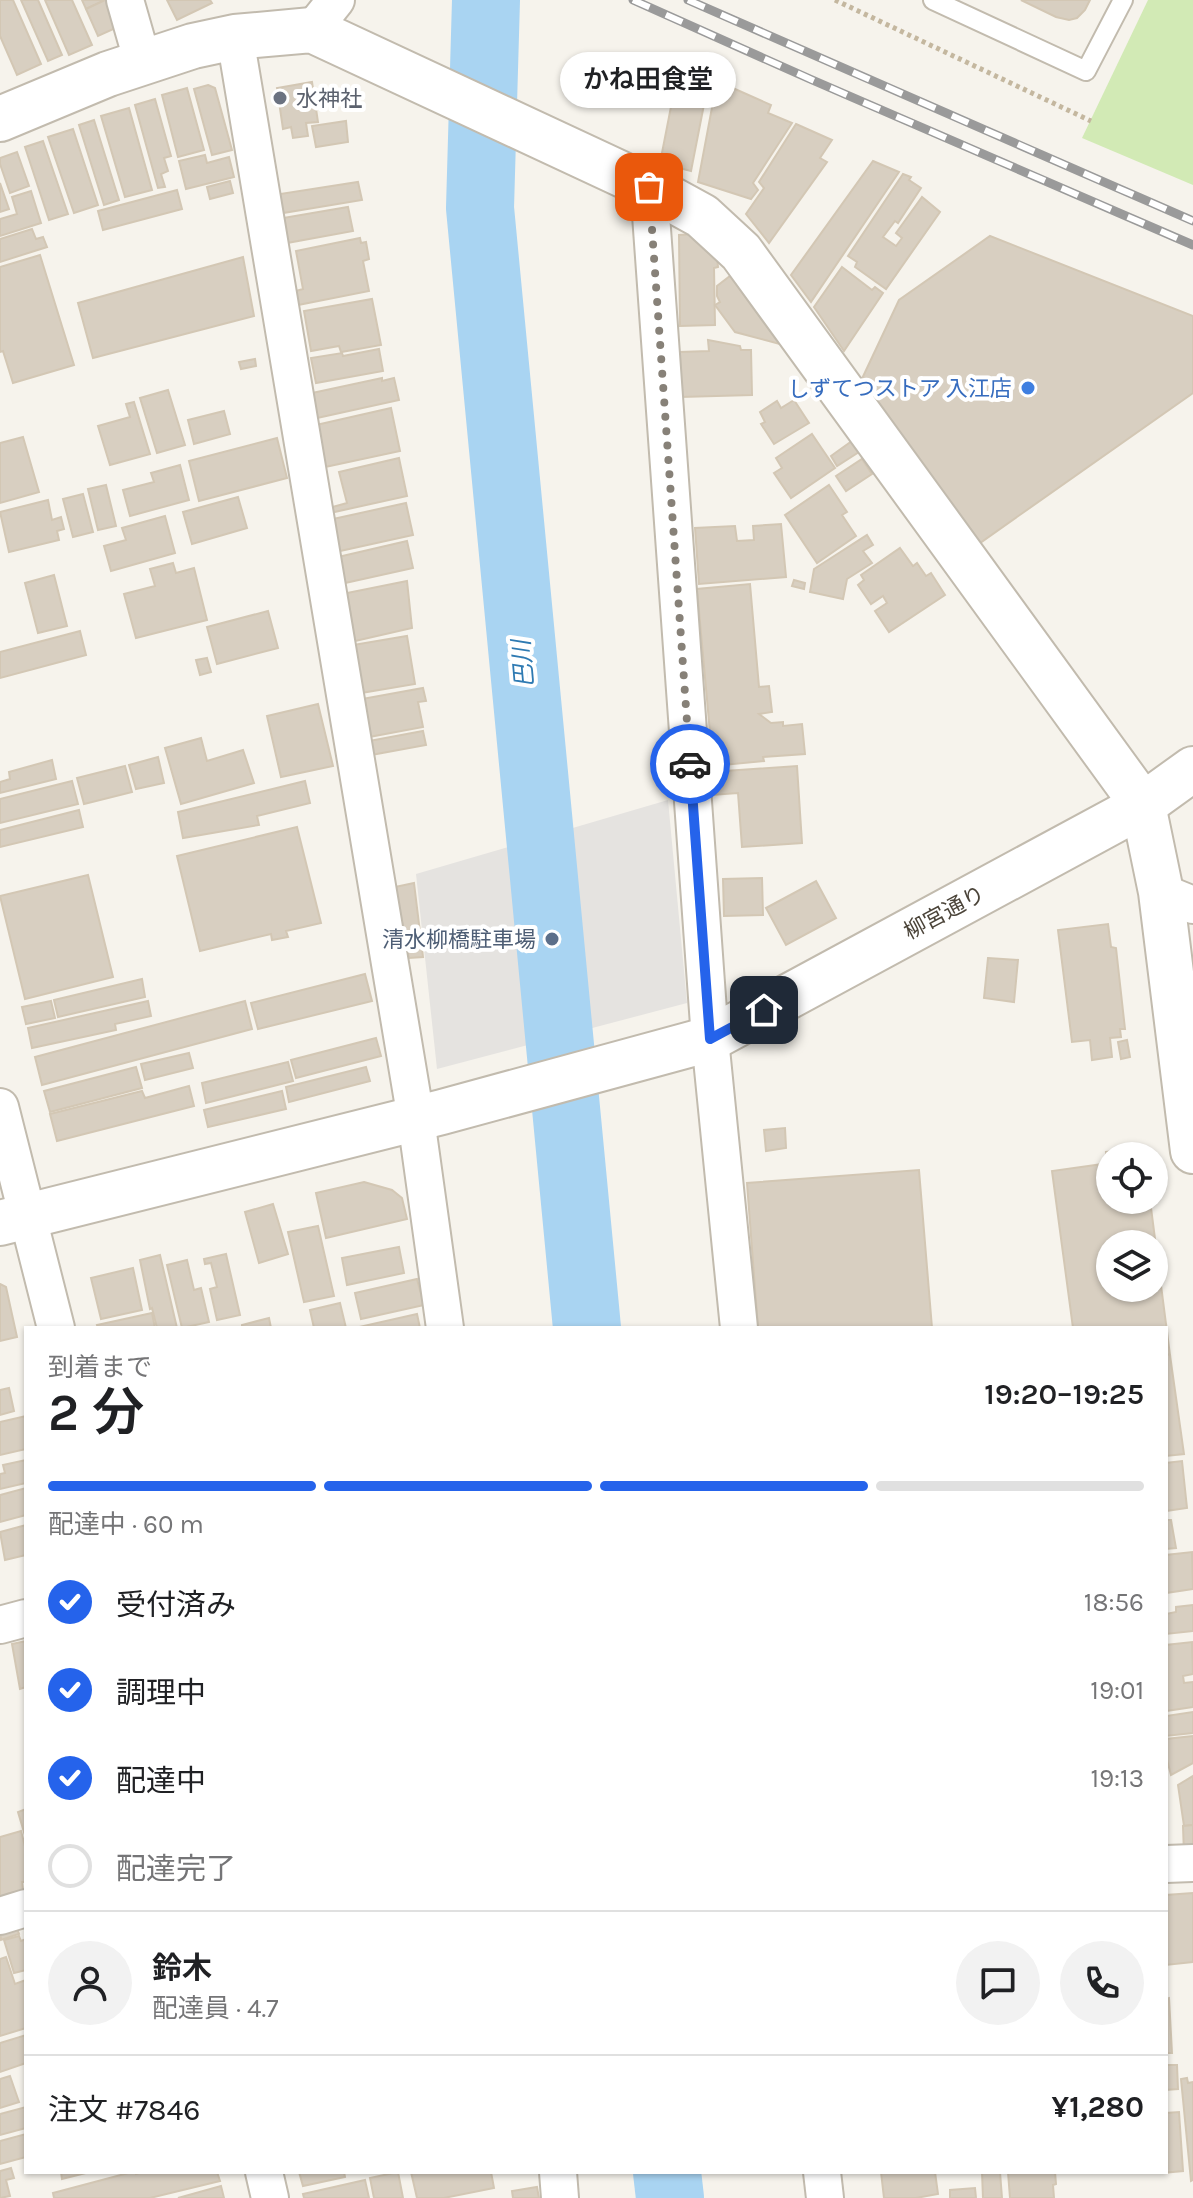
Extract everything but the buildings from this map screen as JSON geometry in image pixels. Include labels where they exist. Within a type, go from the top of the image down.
[{"type":"street","points":[[125,0],[143,63]]},
{"type":"street","points":[[0,119],[108,74],[193,46],[235,37],[331,25],[702,216],[741,252],[1143,805],[1177,898],[1193,1151]]},
{"type":"street","points":[[235,37],[429,1115],[445,1326]]},
{"type":"street","points":[[640,182],[700,1043],[739,1326]]},
{"type":"street","name":"柳宮通り","points":[[13,1219],[429,1115],[700,1043],[1143,805],[1193,769]]},
{"type":"street","points":[[0,1107],[13,1219],[55,1326]]},
{"type":"street","points":[[0,1625],[24,1619]]},
{"type":"street","points":[[1168,1864],[1193,1863]]},
{"type":"street","points":[[0,1916],[24,1909]]},
{"type":"street","points":[[264,2174],[270,2198]]},
{"type":"street","points":[[558,2174],[560,2198]]},
{"type":"street","points":[[822,2174],[825,2198]]},
{"type":"lane","points":[[933,0],[1086,71],[1123,0]]},
{"type":"path","points":[[835,0],[1091,121]]},
{"type":"green space","points":[[1148,0],[1193,0],[1193,185],[1082,138]]},
{"type":"shaded area","name":"清水柳橋駐車場","points":[[668,800],[687,1003],[437,1069],[416,874]]},
{"type":"waterway","name":"巴川","points":[[486,0],[480,208],[587,1326]]},
{"type":"waterway","name":"巴川","points":[[667,2174],[670,2198]]},
{"type":"railway","points":[[633,0],[1193,245]]},
{"type":"railway","points":[[688,0],[1193,221]]},
{"type":"way so far","points":[[649,187],[690,764]]},
{"type":"place","name":"水神社","points":[[280,98]]},
{"type":"place","name":"かね田食堂","points":[[649,187]]},
{"type":"place","name":"しずてつストア 入江店","points":[[1028,388]]},
{"type":"place","name":"清水柳橋駐車場","points":[[552,939]]},
{"type":"route","points":[[690,764],[710,1039],[764,1010]]}]
